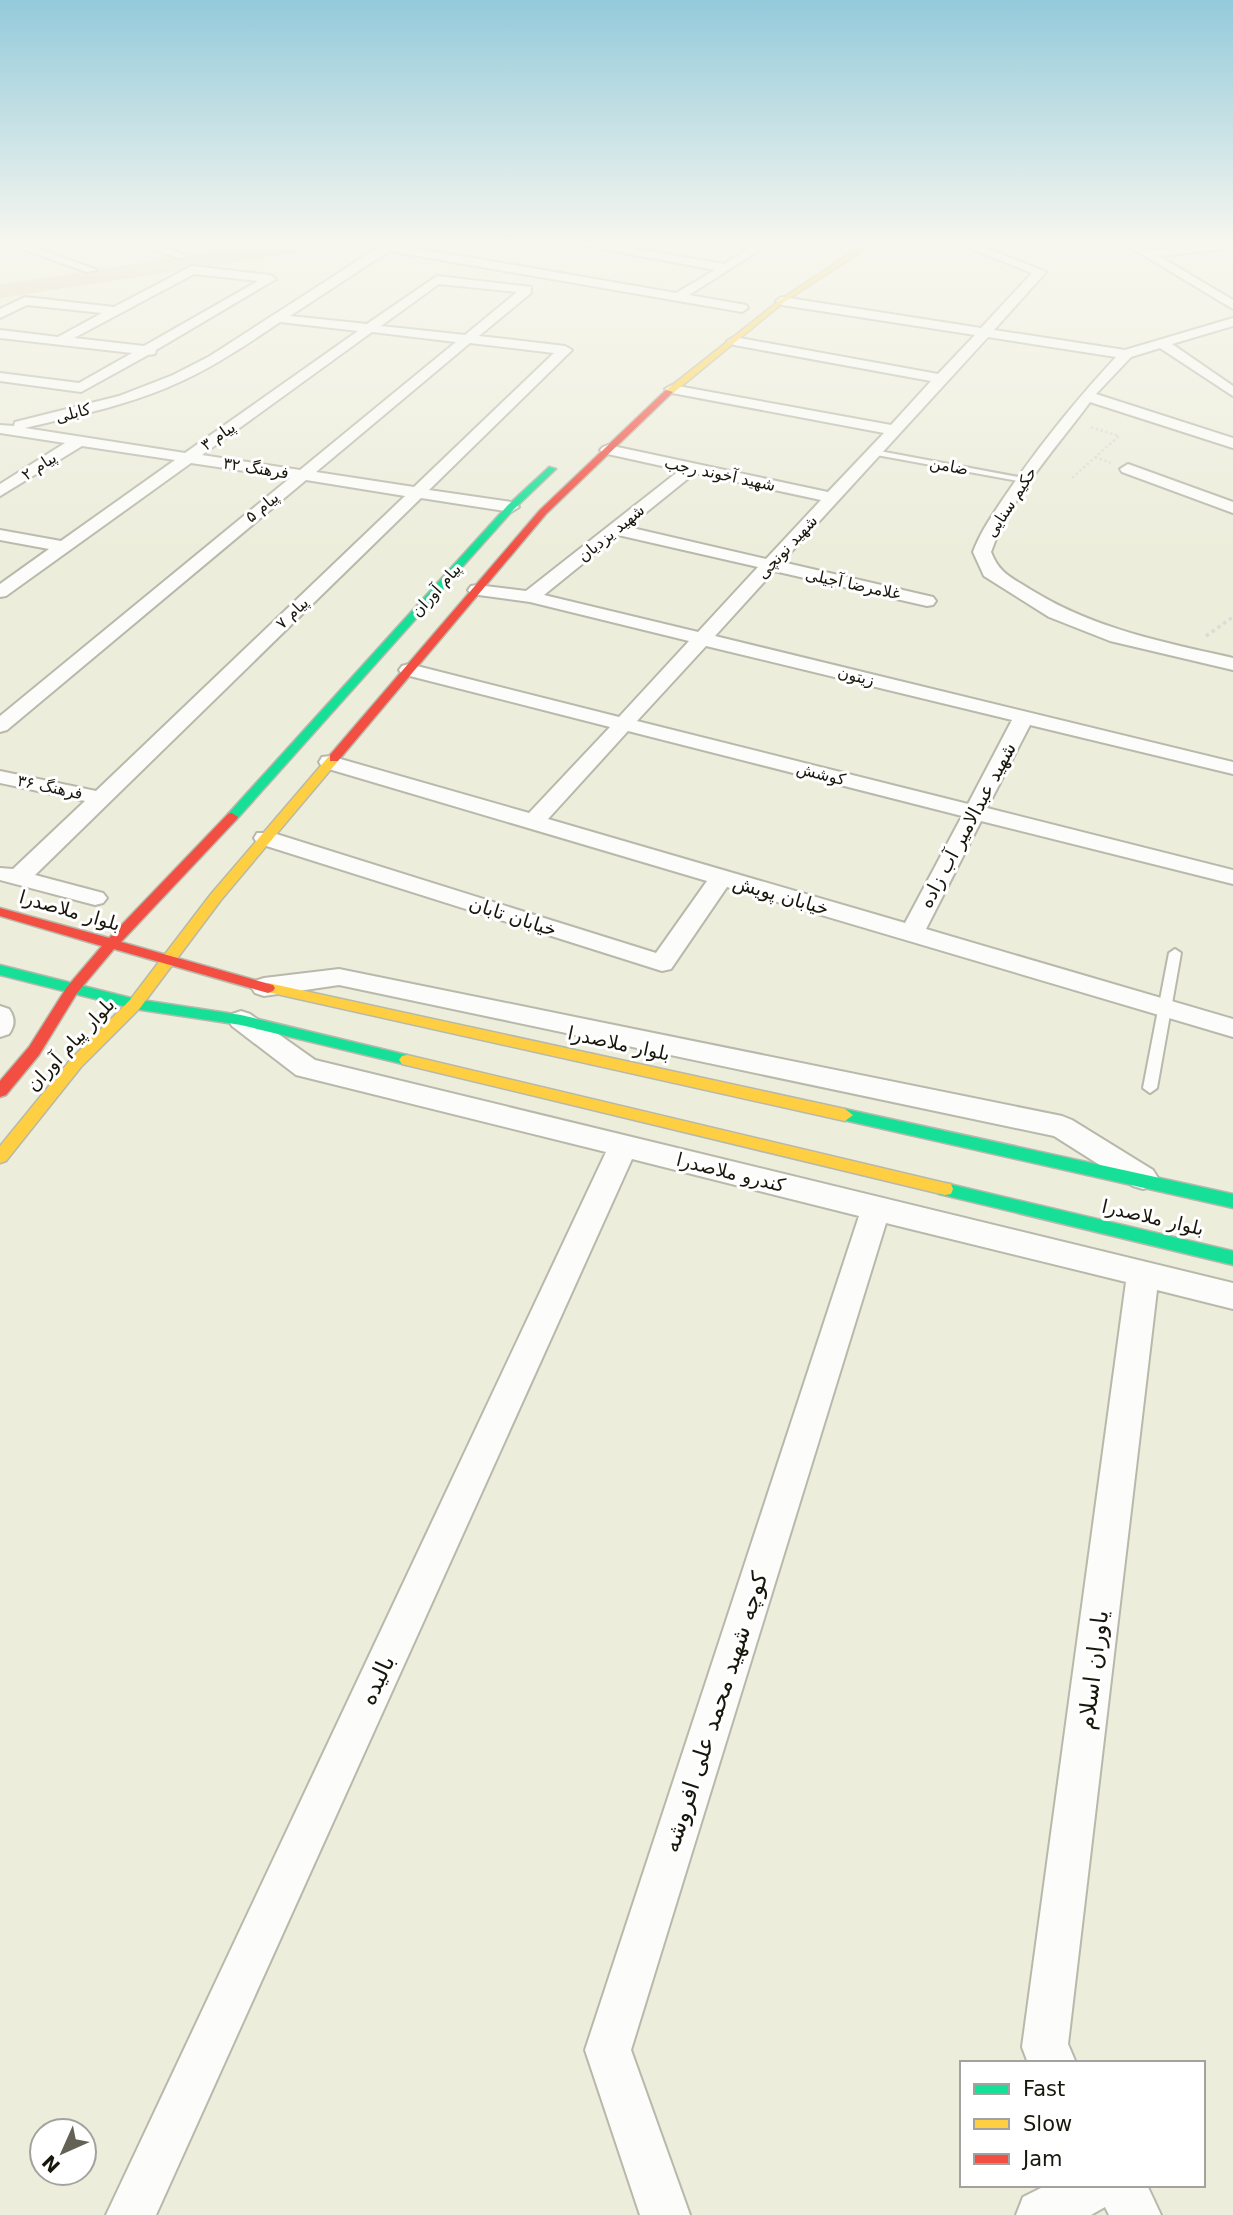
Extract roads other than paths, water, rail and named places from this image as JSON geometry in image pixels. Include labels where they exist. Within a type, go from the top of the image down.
[{"type":"main road","name":"پیام آوران","points":[[171,959],[216,897],[265,838],[543,512],[673,389],[730,344]]},
{"type":"main road","points":[[675,361],[702,366]]},
{"type":"main road","name":"پیام آوران","points":[[72,990],[511,507],[561,461]]},
{"type":"main road","points":[[168,887],[171,897],[187,903],[216,897]]},
{"type":"main road","name":"بلوار ملاصدرا","points":[[0,912],[264,987]]},
{"type":"main road","points":[[32,939],[38,921]]},
{"type":"main road","name":"بلوار پیام آوران","points":[[0,1157],[68,1053],[135,1004],[171,959]]},
{"type":"main road","name":"بلوار ملاصدرا","points":[[0,970],[135,1004],[236,1007],[1233,1258]]},
{"type":"main road","points":[[236,1007],[249,989],[264,987]]},
{"type":"main road","name":"بلوار پیام آوران","points":[[0,1091],[34,1051],[72,990]]},
{"type":"main road","points":[[34,1051],[68,1053]]},
{"type":"main road","name":"بلوار ملاصدرا","points":[[1145,1180],[1233,1201]]},
{"type":"street","points":[[90,344],[215,359]]},
{"type":"street","points":[[0,377],[81,388],[159,344]]},
{"type":"street","name":"کابلی","points":[[0,429],[45,421],[124,399],[178,378],[237,344]]},
{"type":"street","name":"پیام ۳","points":[[0,592],[346,344]]},
{"type":"street","name":"پیام ۵","points":[[0,726],[460,344]]},
{"type":"street","name":"پیام ۷","points":[[9,875],[100,797],[565,350],[515,344]]},
{"type":"street","points":[[752,344],[941,379]]},
{"type":"street","name":"شهید نونچی","points":[[533,822],[973,344]]},
{"type":"street","points":[[1061,344],[1126,354]]},
{"type":"street","name":"حکیم سنایی","points":[[1157,344],[1126,354],[1087,396],[1024,480],[988,535],[982,552],[990,572],[1056,613],[1117,637],[1233,664]]},
{"type":"street","points":[[1163,344],[1233,392]]},
{"type":"street","points":[[673,389],[894,430]]},
{"type":"street","points":[[1087,396],[1233,443]]},
{"type":"street","name":"فرهنگ ۳۲","points":[[0,429],[511,507]]},
{"type":"street","name":"پیام ۲","points":[[0,491],[79,441]]},
{"type":"street","name":"شهید آخوند رجب","points":[[608,450],[831,498]]},
{"type":"street","name":"شهید یزدیان","points":[[530,597],[692,468]]},
{"type":"street","points":[[1128,469],[1233,508]]},
{"type":"street","name":"غلامرضا آجیلی","points":[[615,529],[927,601]]},
{"type":"street","points":[[0,535],[63,547]]},
{"type":"street","name":"زیتون","points":[[477,590],[530,597],[1233,768]]},
{"type":"street","name":"کوشش","points":[[409,670],[1233,877]]},
{"type":"street","name":"شهید عبدالامیر آب زاده","points":[[911,934],[1024,717]]},
{"type":"street","name":"خیابان پویش","points":[[330,762],[1233,1028]]},
{"type":"street","name":"فرهنگ ۳۶","points":[[0,777],[100,797]]},
{"type":"street","name":"خیابان تابان","points":[[265,838],[662,963],[721,878]]},
{"type":"street","points":[[9,875],[95,898]]},
{"type":"street","points":[[264,987],[339,977],[1062,1127],[1145,1180]]},
{"type":"street","name":"کندرو ملاصدرا","points":[[236,1007],[306,1068],[1233,1296]]},
{"type":"street","points":[[0,1014],[0,1028]]},
{"type":"street","name":"بالیده","points":[[131,2215],[623,1146]]},
{"type":"street","name":"کوچه شهید محمد علی افروشه","points":[[665,2215],[608,2050],[876,1208]]},
{"type":"street","name":"یاوران اسلام","points":[[1052,2061],[1045,2047],[1143,1274]]},
{"type":"street","points":[[1041,2215],[1093,2187]]},
{"type":"street","points":[[1121,2187],[1136,2215]]},
{"type":"lane","name":"ضامن","points":[[874,452],[1024,480]]},
{"type":"lane","points":[[1150,1088],[1175,953]]}]
